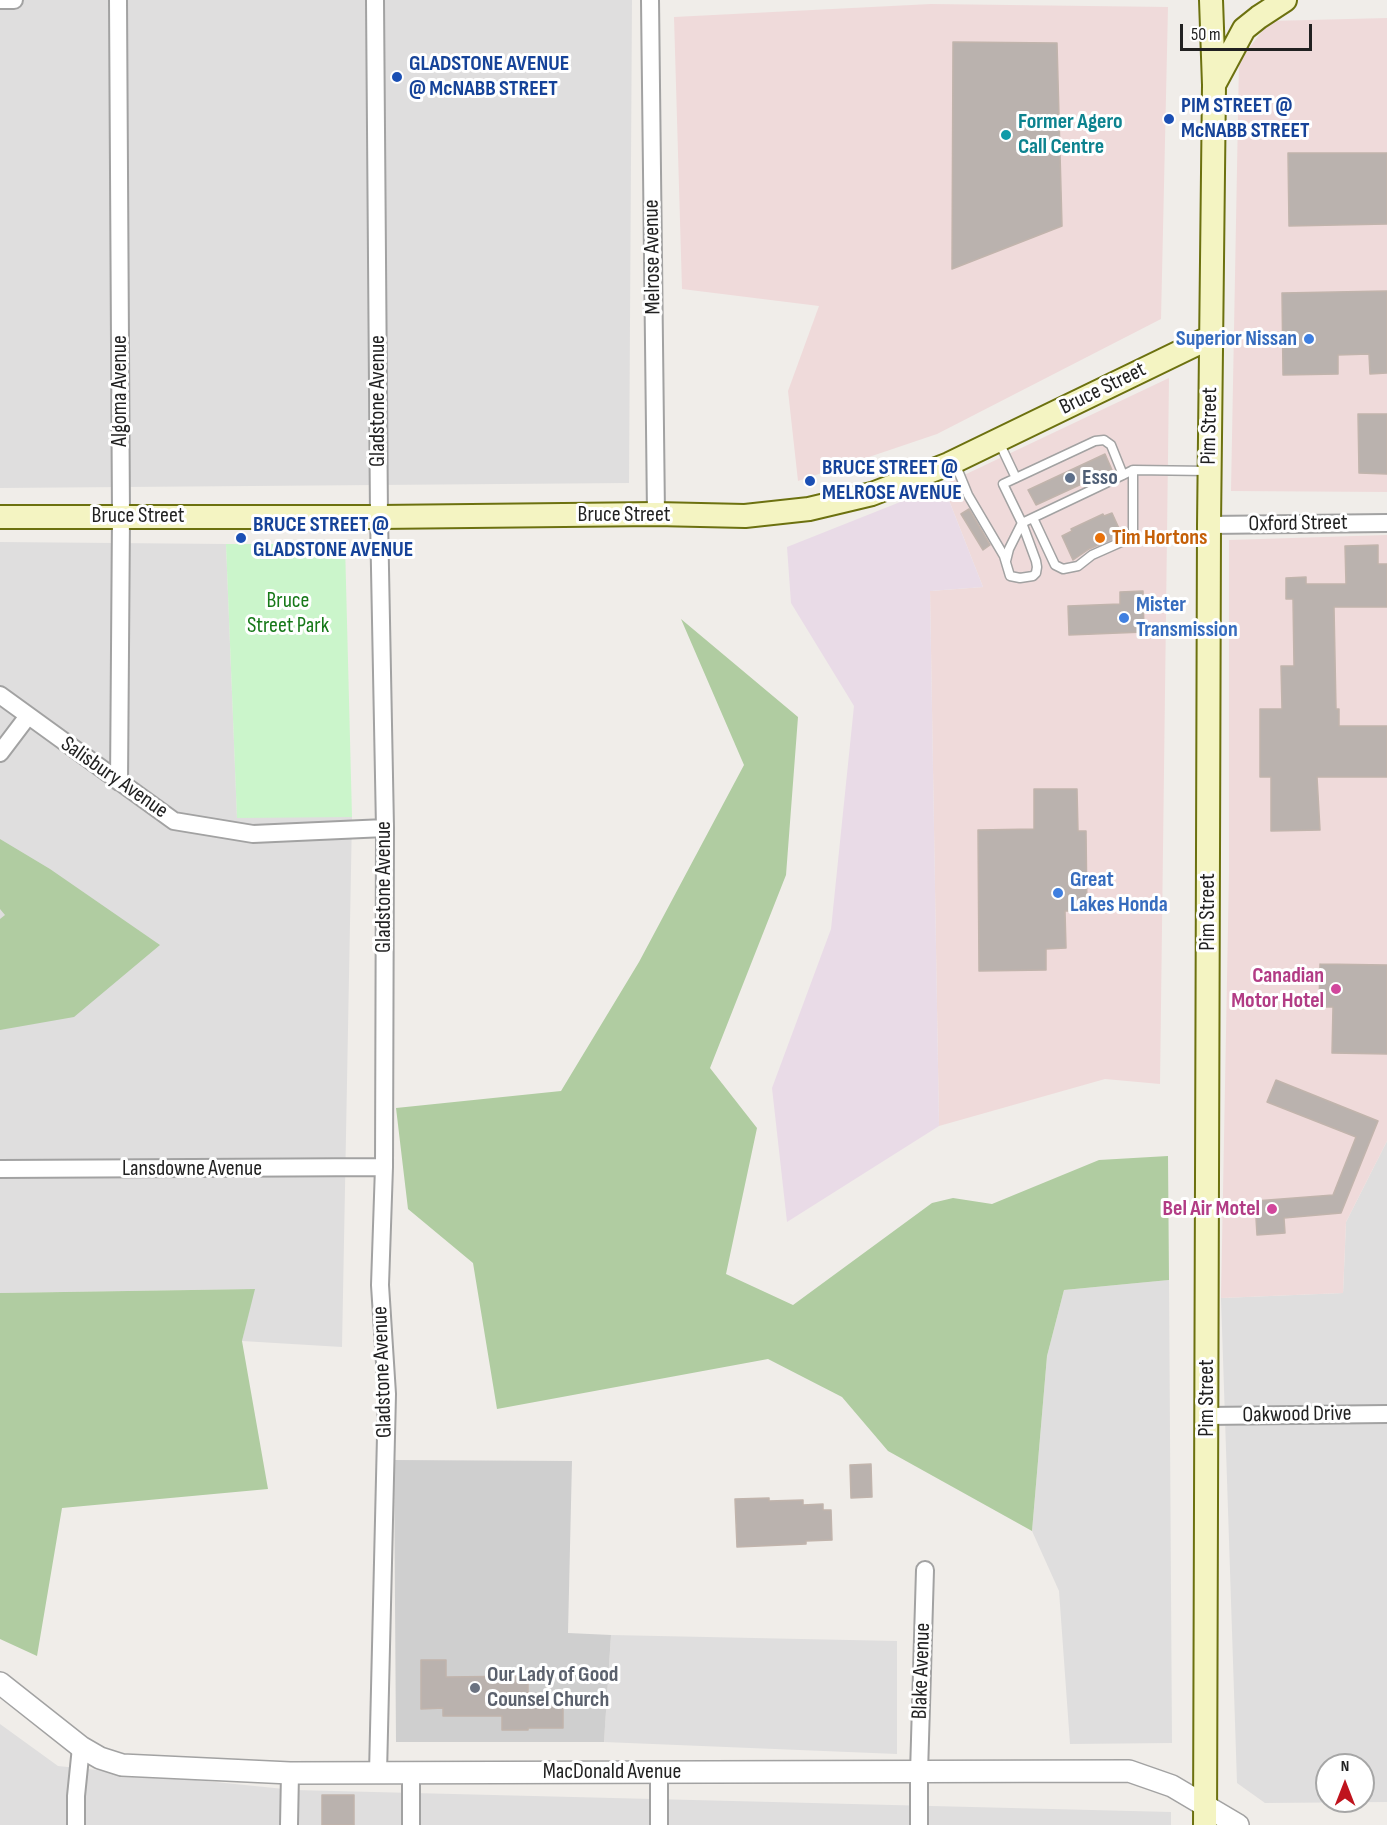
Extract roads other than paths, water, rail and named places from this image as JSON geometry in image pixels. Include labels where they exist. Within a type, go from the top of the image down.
[{"type":"main road","name":"Pim Street","points":[[1205,1816],[1208,1416],[1209,471],[1214,85],[1211,0]]},
{"type":"main road","points":[[1214,85],[1244,29],[1285,0]]},
{"type":"main road","name":"Bruce Street","points":[[0,517],[656,514],[745,516],[809,509],[872,494],[955,461],[1211,337]]},
{"type":"street","points":[[0,0],[14,0]]},
{"type":"street","name":"Algoma Avenue","points":[[118,0],[121,516],[119,782]]},
{"type":"street","name":"Gladstone Avenue","points":[[375,0],[379,517],[385,828],[384,1167],[380,1285],[387,1394],[378,1773]]},
{"type":"street","name":"Melrose Avenue","points":[[650,0],[656,514]]},
{"type":"street","name":"Oxford Street","points":[[1209,525],[1387,523]]},
{"type":"street","name":"Salisbury Avenue","points":[[0,695],[174,820],[253,834],[385,828]]},
{"type":"street","points":[[0,753],[28,716]]},
{"type":"street","name":"Lansdowne Avenue","points":[[0,1169],[384,1167]]},
{"type":"street","name":"Oakwood Drive","points":[[1208,1416],[1387,1414]]},
{"type":"street","name":"Blake Avenue","points":[[919,1825],[925,1570]]},
{"type":"street","name":"MacDonald Avenue","points":[[0,1683],[81,1747],[100,1758],[122,1765],[290,1773],[1129,1771],[1172,1786],[1205,1816],[1238,1825]]},
{"type":"street","points":[[76,1825],[76,1796],[81,1747]]},
{"type":"street","points":[[411,1772],[411,1825]]},
{"type":"street","points":[[659,1772],[659,1825]]},
{"type":"street","points":[[289,1825],[290,1773]]},
{"type":"lane","points":[[998,440],[1016,478]]},
{"type":"lane","points":[[955,461],[968,495],[1006,563],[1010,576],[1014,578],[1028,578],[1036,573],[1036,561],[1022,523],[1003,484],[1095,441],[1104,440],[1113,448],[1123,475]]},
{"type":"lane","points":[[1034,518],[1055,565],[1063,569],[1078,566],[1092,555],[1128,539],[1133,532],[1133,470]]},
{"type":"lane","points":[[1006,563],[1009,549],[1022,523],[1133,470],[1209,471]]},
{"type":"place","name":"GLADSTONE AVENUE @ McNABB STREET","points":[[397,77]]},
{"type":"place","name":"PIM STREET @ McNABB STREET","points":[[1169,119]]},
{"type":"place","name":"Former Agero Call Centre","points":[[1006,135]]},
{"type":"place","name":"Superior Nissan","points":[[1309,339]]},
{"type":"place","name":"Esso","points":[[1070,478]]},
{"type":"place","name":"BRUCE STREET @ MELROSE AVENUE","points":[[810,481]]},
{"type":"place","name":"BRUCE STREET @ GLADSTONE AVENUE","points":[[241,538]]},
{"type":"place","name":"Tim Hortons","points":[[1100,538]]},
{"type":"place","name":"Mister Transmission","points":[[1124,618]]},
{"type":"place","name":"Great Lakes Honda","points":[[1058,893]]},
{"type":"place","name":"Canadian Motor Hotel","points":[[1336,989]]},
{"type":"place","name":"Bel Air Motel","points":[[1272,1209]]},
{"type":"place","name":"Our Lady of Good Counsel Church","points":[[475,1688]]},
{"type":"park label","name":"Bruce Street Park","points":[[288,614]]}]
